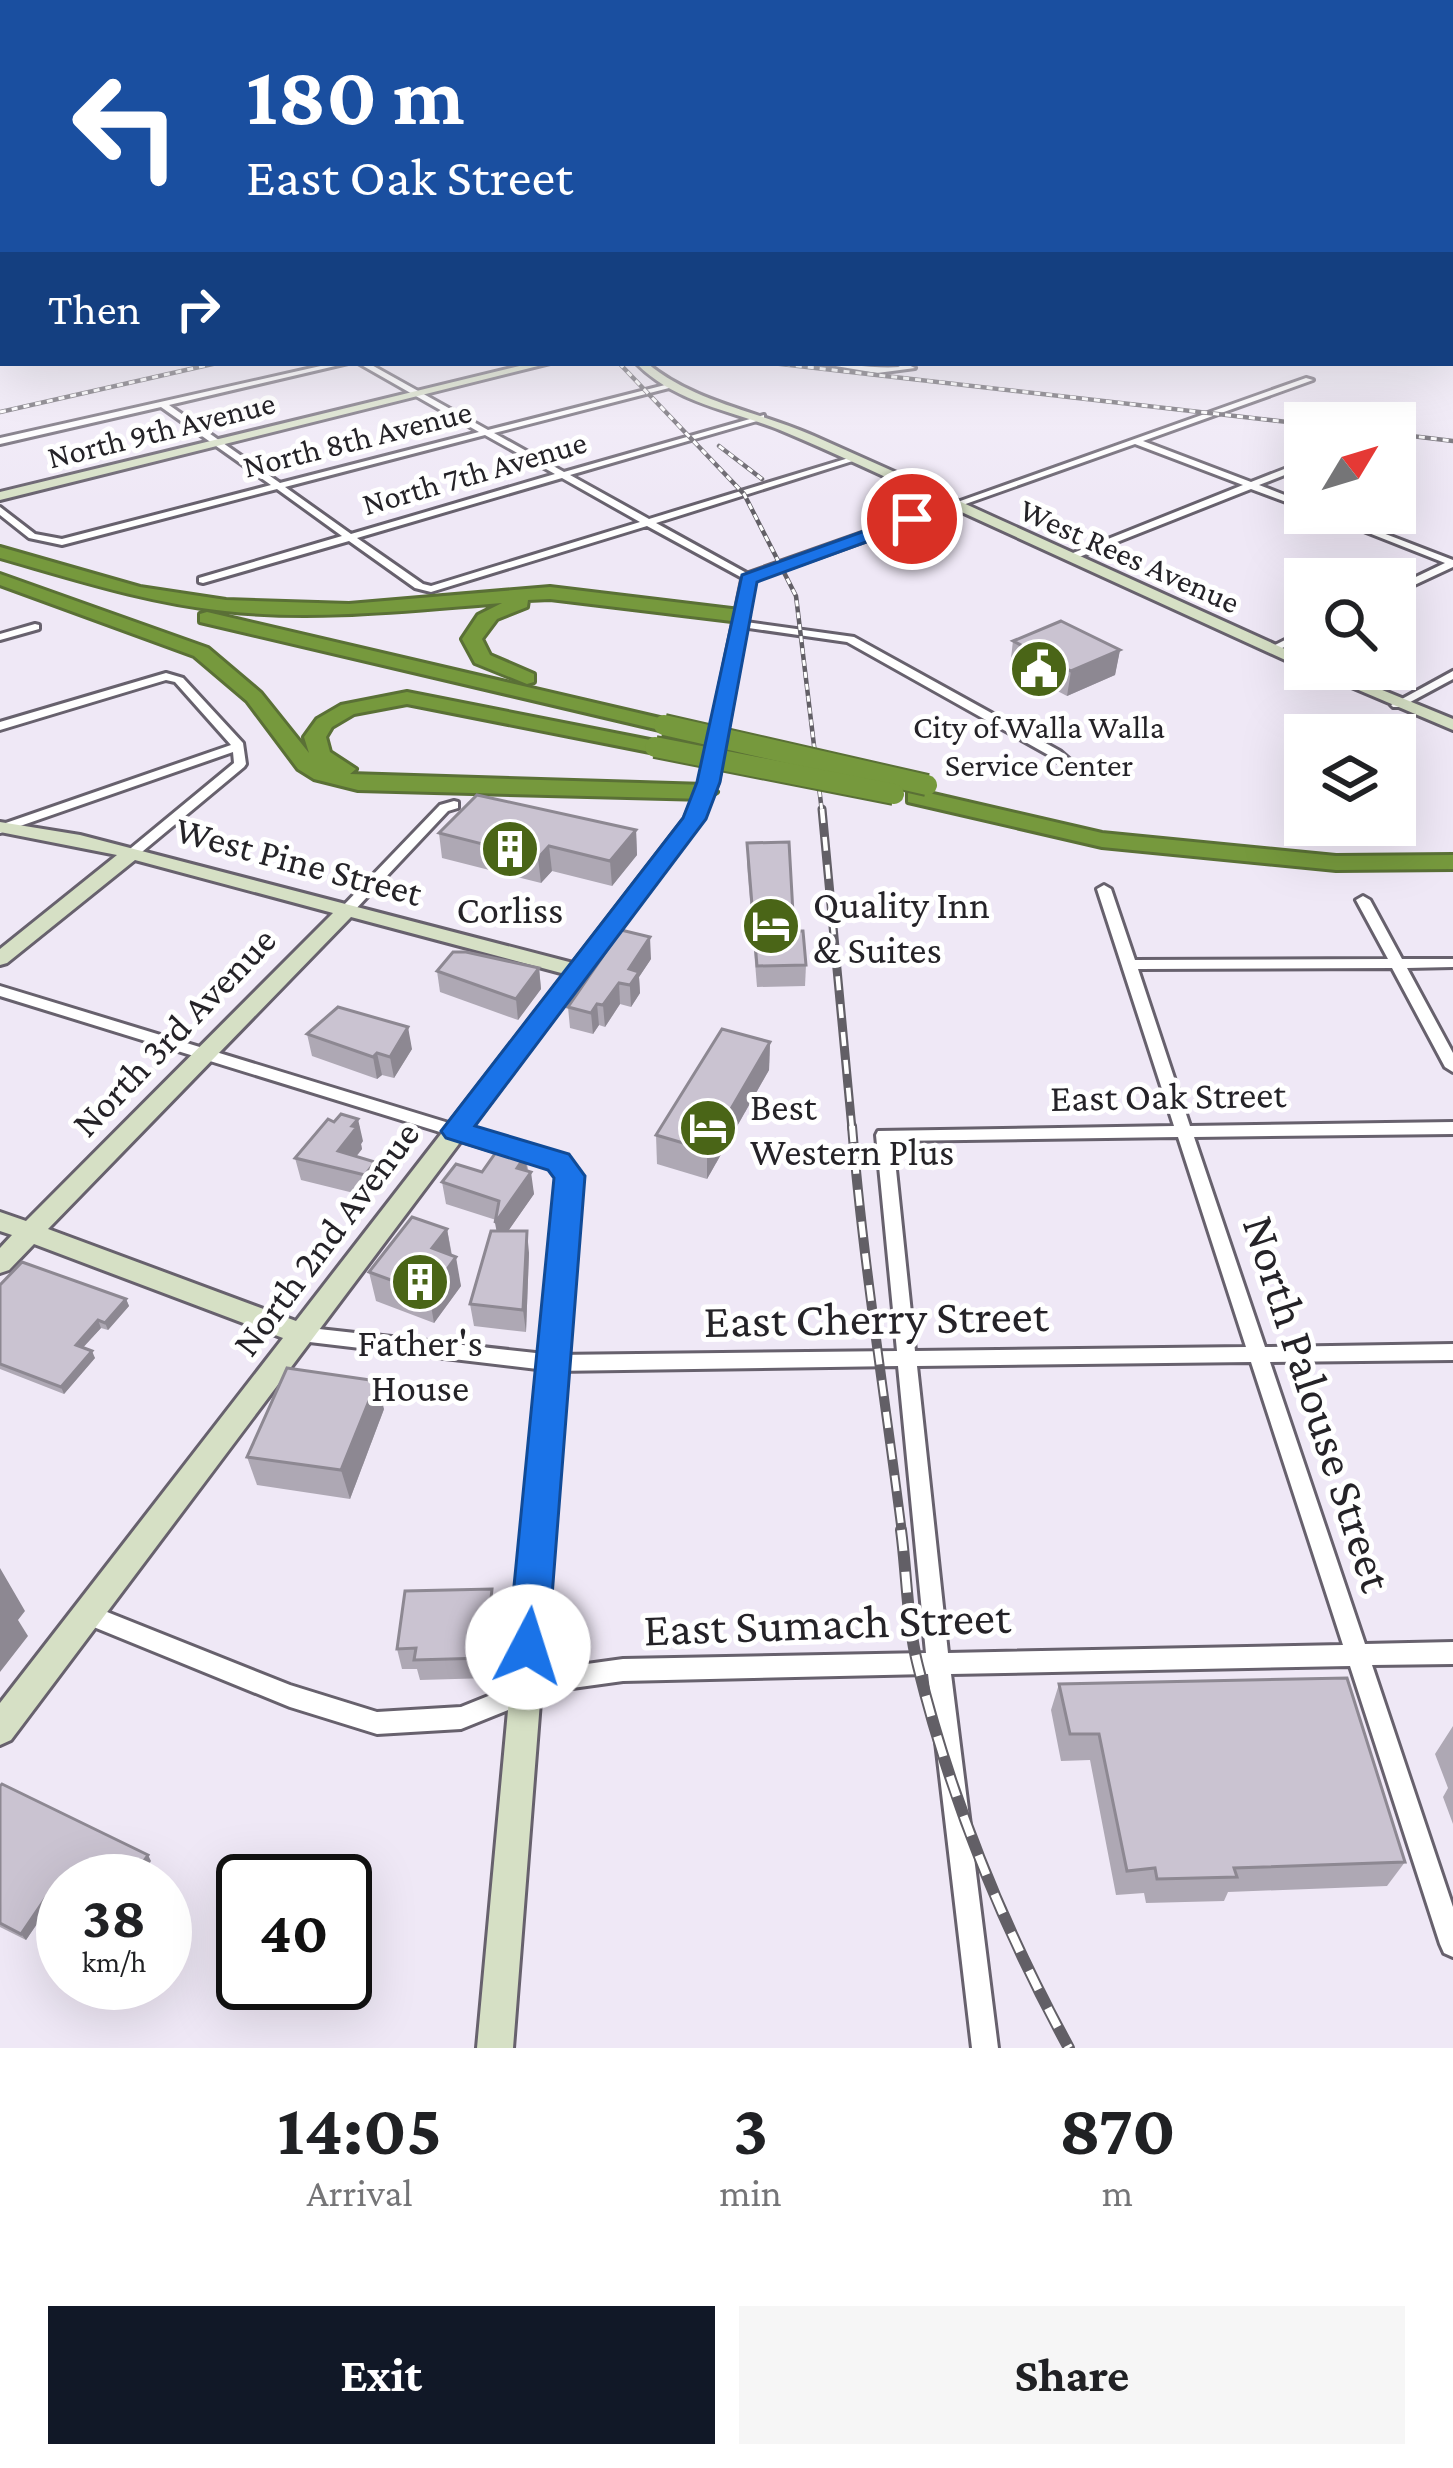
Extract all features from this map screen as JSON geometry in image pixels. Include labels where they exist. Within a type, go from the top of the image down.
[{"type":"highway","points":[[0,555],[138,592],[226,607],[349,610],[550,593],[745,621]]},
{"type":"highway","points":[[0,555],[143,603],[662,732]]},
{"type":"highway","points":[[0,576],[127,611],[662,732]]},
{"type":"highway","points":[[0,576],[201,652],[254,697],[306,764],[322,774],[358,783],[707,787]]},
{"type":"highway","points":[[745,621],[553,598],[505,607],[477,626],[473,649],[499,669],[794,778],[922,791],[1101,824],[1240,841],[1337,848],[1453,846]]},
{"type":"highway","points":[[707,787],[377,775],[338,767],[320,755],[315,737],[324,723],[348,709],[407,698],[782,752],[1123,842],[1336,863],[1453,862]]},
{"type":"street","points":[[0,441],[331,366]]},
{"type":"street","points":[[367,366],[748,578],[1309,380]]},
{"type":"street","name":"North 9th Avenue","points":[[0,496],[533,366]]},
{"type":"street","name":"West Rees Avenue","points":[[644,366],[665,386],[761,417],[1284,654]]},
{"type":"street","points":[[842,366],[877,371],[910,368],[905,366]]},
{"type":"street","name":"North 8th Avenue","points":[[0,510],[32,536],[62,542],[665,386]]},
{"type":"street","points":[[162,404],[431,590],[855,459]]},
{"type":"street","name":"North 7th Avenue","points":[[202,580],[761,417]]},
{"type":"street","points":[[1137,442],[1284,498]]},
{"type":"street","points":[[1071,557],[1284,472]]},
{"type":"street","points":[[1378,534],[1453,563]]},
{"type":"street","points":[[1416,581],[1453,563]]},
{"type":"street","name":"North 2nd Avenue","points":[[0,1729],[694,819],[707,787],[745,621],[748,578]]},
{"type":"street","points":[[745,621],[850,639],[1056,754],[1078,772]]},
{"type":"street","points":[[0,637],[35,627]]},
{"type":"street","points":[[1272,649],[1284,643]]},
{"type":"street","points":[[1396,705],[1453,674]]},
{"type":"street","points":[[0,726],[157,676],[179,680],[239,746],[240,764],[0,959]]},
{"type":"street","points":[[1363,690],[1453,724]]},
{"type":"street","points":[[1,828],[239,746]]},
{"type":"street","name":"North 3rd Avenue","points":[[0,1264],[202,1053],[445,808],[454,805]]},
{"type":"street","name":"West Pine Street","points":[[1,828],[132,853],[578,971]]},
{"type":"street","name":"North Palouse Street","points":[[1104,889],[1453,1944]]},
{"type":"street","points":[[1363,901],[1453,1067]]},
{"type":"street","points":[[1129,965],[1453,963]]},
{"type":"street","points":[[0,991],[567,1168],[495,2048]]},
{"type":"street","name":"East Oak Street","points":[[905,1359],[884,1135],[1453,1128]]},
{"type":"street","points":[[0,1221],[301,1334]]},
{"type":"street","name":"East Cherry Street","points":[[301,1334],[554,1363],[1453,1352]]},
{"type":"street","points":[[905,1359],[985,2048]]},
{"type":"street","name":"East Sumach Street","points":[[87,1614],[290,1696],[376,1723],[461,1718],[558,1679],[623,1670],[1453,1653]]},
{"type":"building","points":[[1061,621],[1120,650],[1071,671],[1013,641]]},
{"type":"building","points":[[477,795],[636,830],[610,861],[549,846],[538,858],[439,833]]},
{"type":"building","points":[[789,842],[794,931],[803,931],[806,965],[757,966],[747,843]]},
{"type":"building","points":[[621,930],[650,937],[629,969],[639,972],[630,985],[619,983],[591,1013],[568,1007]]},
{"type":"building","points":[[453,952],[539,968],[516,999],[437,971]]},
{"type":"building","points":[[338,1007],[408,1027],[390,1057],[377,1053],[373,1057],[307,1034]]},
{"type":"building","points":[[722,1029],[770,1042],[707,1150],[656,1135]]},
{"type":"building","points":[[341,1114],[358,1119],[338,1151],[375,1162],[365,1175],[295,1158],[328,1119],[334,1122]]},
{"type":"building","points":[[499,1148],[525,1156],[517,1168],[531,1172],[495,1223],[499,1201],[442,1182],[456,1164],[482,1172]]},
{"type":"building","points":[[412,1217],[447,1229],[432,1248],[456,1257],[429,1294],[369,1272]]},
{"type":"building","points":[[491,1231],[527,1231],[523,1310],[470,1304]]},
{"type":"building","points":[[22,1262],[126,1299],[76,1345],[92,1351],[61,1387],[0,1364],[0,1285]]},
{"type":"building","points":[[287,1368],[377,1381],[341,1470],[247,1457]]},
{"type":"building","points":[[492,1589],[485,1658],[414,1660],[416,1648],[397,1649],[405,1591]]},
{"type":"building","points":[[1347,1678],[1405,1862],[1234,1868],[1237,1877],[1157,1879],[1155,1868],[1127,1871],[1099,1734],[1070,1734],[1059,1684]]},
{"type":"building","points":[[0,1786],[146,1854],[36,1854],[36,1912],[21,1934],[0,1923]]},
{"type":"railway","points":[[0,412],[204,366]]},
{"type":"railway","points":[[622,366],[744,494],[796,596],[822,812]]},
{"type":"railway","points":[[798,366],[1284,422]]},
{"type":"railway","points":[[1416,437],[1453,441]]},
{"type":"railway","points":[[719,446],[762,479]]},
{"type":"railway","points":[[822,809],[852,1129]]},
{"type":"railway","points":[[852,1126],[902,1533]]},
{"type":"railway","points":[[901,1530],[914,1650],[946,1765],[1001,1909],[1069,2048]]},
{"type":"place","name":"City of Walla Walla Service Center","points":[[1039,669]]},
{"type":"place","name":"Corliss","points":[[510,849]]},
{"type":"place","name":"Quality Inn & Suites","points":[[771,926]]},
{"type":"place","name":"Best Western Plus","points":[[708,1128]]},
{"type":"place","name":"Father's House","points":[[420,1282]]},
{"type":"route","points":[[528,1647],[569,1176],[558,1162],[456,1131],[694,819],[709,782],[748,578],[912,519]]}]
